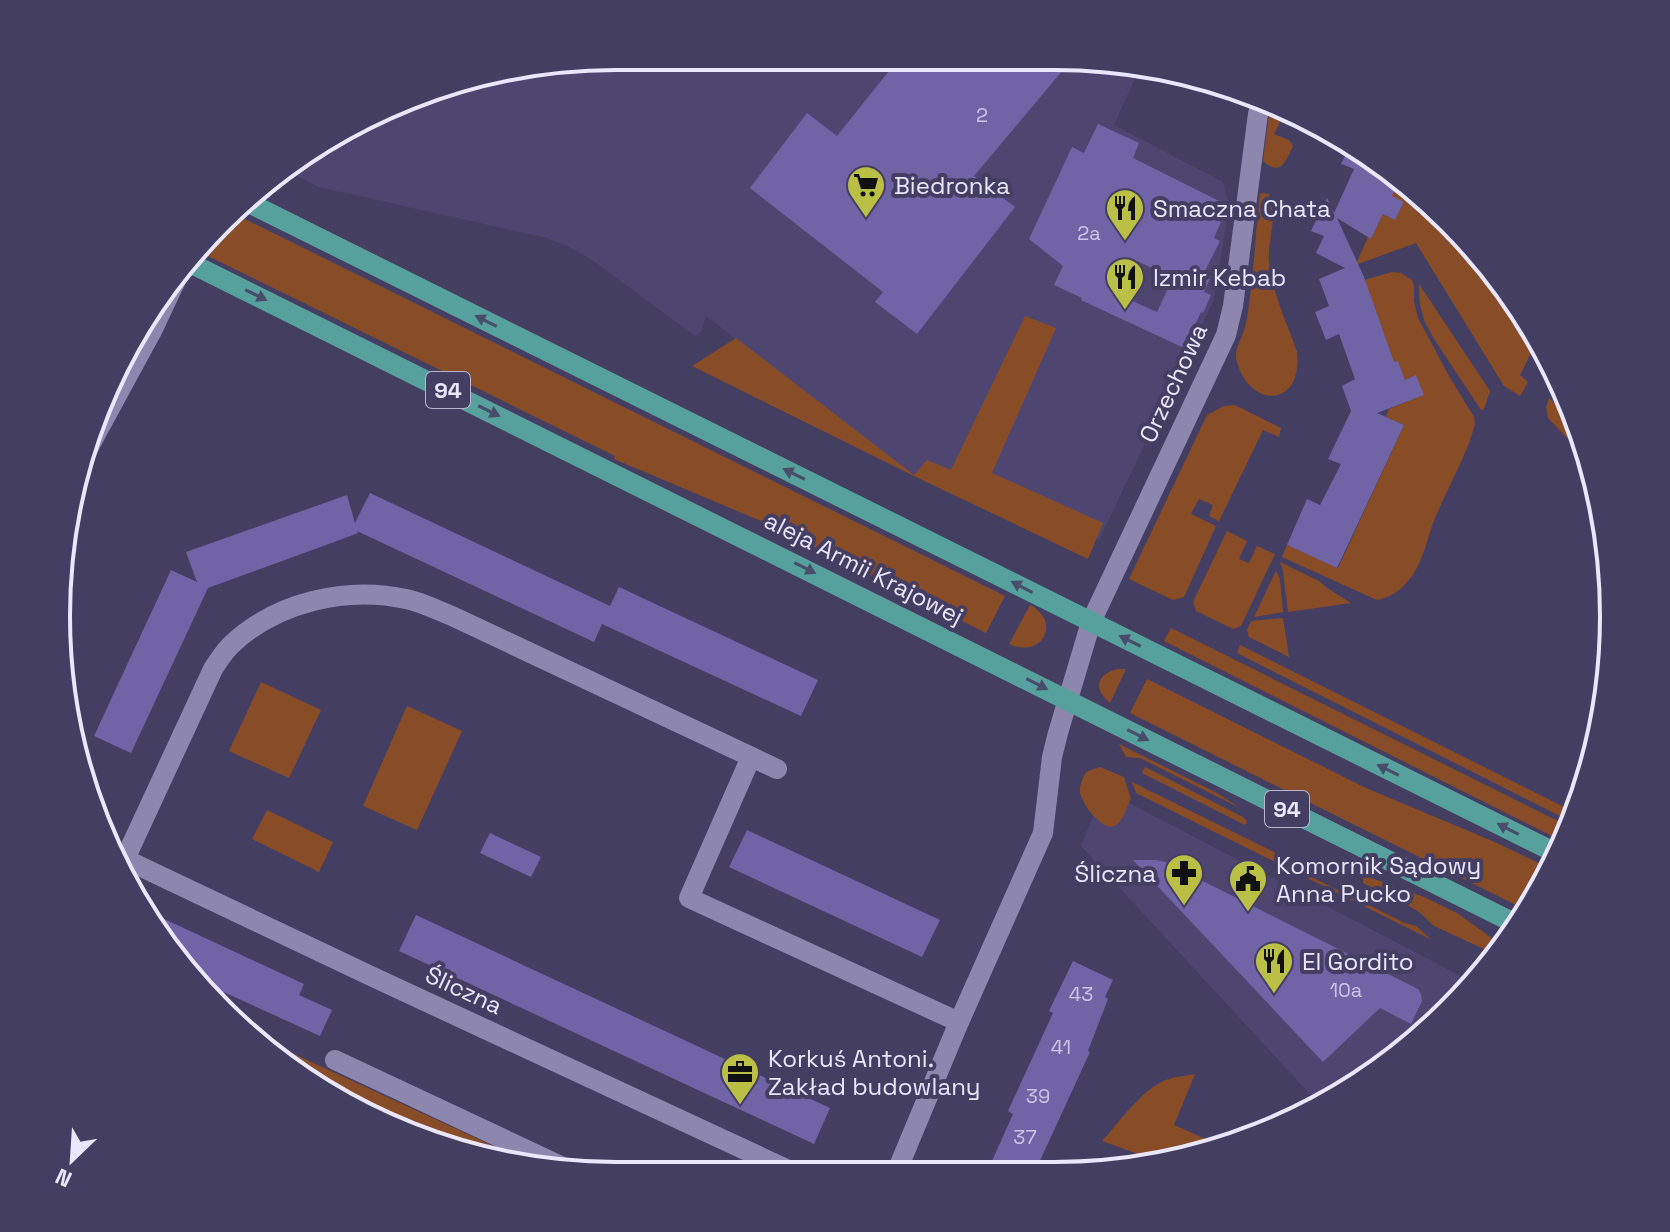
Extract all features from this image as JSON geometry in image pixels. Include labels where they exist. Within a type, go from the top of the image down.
[{"type":"main road","points":[[255,206],[1548,849]]},
{"type":"main road","name":"aleja Armii Krajowej","points":[[195,269],[1507,920]]},
{"type":"street","name":"Orzechowa","points":[[901,1162],[1043,833],[1052,757],[1091,622],[1226,335],[1233,306],[1260,111]]},
{"type":"street","points":[[118,394],[156,322]]},
{"type":"street","points":[[122,848],[213,669],[229,647],[276,614],[306,603],[352,593],[406,599],[452,616],[777,769]]},
{"type":"street","points":[[751,757],[689,898],[959,1022]]},
{"type":"street","name":"Śliczna","points":[[128,861],[771,1162]]},
{"type":"street","points":[[335,1060],[540,1156]]},
{"type":"shaded area","points":[[616,70],[1054,70],[1136,76],[1114,125],[1223,182],[1229,206],[1214,299],[1099,540],[951,471],[914,476],[706,316],[701,332],[695,336],[591,259],[569,247],[547,238],[319,187],[295,175],[375,126],[440,99],[509,80]]},
{"type":"shaded area","points":[[1269,115],[1281,120],[1274,134],[1289,140],[1293,146],[1279,167],[1274,168],[1263,161]]},
{"type":"shaded area","points":[[1393,189],[1440,230],[1465,256],[1508,313],[1532,352],[1520,375],[1528,382],[1520,396],[1504,386],[1416,243],[1358,264],[1368,237],[1371,239],[1383,214],[1395,220],[1404,203],[1391,196]]},
{"type":"shaded area","points":[[1260,193],[1269,194],[1272,202],[1269,262],[1277,296],[1297,352],[1297,370],[1292,384],[1274,396],[1253,388],[1244,377],[1236,357],[1248,309]]},
{"type":"shaded area","points":[[243,218],[1005,596],[986,633],[768,524],[614,459],[615,456],[206,255]]},
{"type":"shaded area","points":[[1392,272],[1401,273],[1412,280],[1418,318],[1474,417],[1475,424],[1417,568],[1398,591],[1377,600],[1282,557],[1287,545],[1338,568],[1404,425],[1386,417],[1389,409],[1423,395],[1416,376],[1405,380],[1398,361],[1394,362],[1364,280]]},
{"type":"shaded area","points":[[1419,284],[1490,391],[1484,409],[1481,410],[1424,320]]},
{"type":"shaded area","points":[[1025,316],[1056,328],[992,473],[1103,523],[1088,559],[914,476],[692,366],[736,338],[914,475],[927,460],[951,470]]},
{"type":"shaded area","points":[[1549,398],[1558,406],[1572,443],[1548,418],[1546,407]]},
{"type":"shaded area","points":[[1235,405],[1281,428],[1279,437],[1263,430],[1219,521],[1209,516],[1213,505],[1199,499],[1191,514],[1216,526],[1184,597],[1173,600],[1129,579],[1207,415],[1224,406]]},
{"type":"shaded area","points":[[1227,531],[1247,541],[1239,559],[1249,563],[1257,546],[1275,554],[1241,626],[1233,629],[1196,611],[1193,602]]},
{"type":"shaded area","points":[[1280,562],[1319,581],[1351,603],[1288,612]]},
{"type":"shaded area","points":[[1276,571],[1280,579],[1283,612],[1254,617]]},
{"type":"shaded area","points":[[1030,605],[1045,620],[1044,636],[1031,647],[1009,644]]},
{"type":"shaded area","points":[[1283,618],[1289,657],[1249,637],[1247,630],[1251,621]]},
{"type":"shaded area","points":[[1171,628],[1559,822],[1553,836],[1164,641]]},
{"type":"shaded area","points":[[1240,645],[1565,807],[1561,817],[1237,653]]},
{"type":"shaded area","points":[[1126,669],[1110,703],[1101,692],[1099,683],[1105,674]]},
{"type":"shaded area","points":[[1147,679],[1366,788],[1540,864],[1517,905],[1130,713]]},
{"type":"shaded area","points":[[261,682],[321,710],[289,778],[229,751]]},
{"type":"shaded area","points":[[407,706],[462,731],[417,830],[363,806]]},
{"type":"shaded area","points":[[1119,744],[1217,793],[1240,808],[1140,758],[1126,757]]},
{"type":"shaded area","points":[[1100,767],[1124,777],[1131,799],[1122,818],[1114,826],[1098,820],[1081,796],[1086,772]]},
{"type":"shaded area","points":[[1145,767],[1243,817],[1247,821],[1245,825],[1142,773]]},
{"type":"shaded area","points":[[1132,782],[1274,852],[1283,863],[1416,926],[1432,940],[1136,793]]},
{"type":"shaded area","points":[[1104,790],[1464,978],[1414,1027],[1357,1070],[1312,1097],[1081,846]]},
{"type":"shaded area","points":[[267,810],[333,842],[319,872],[252,839]]},
{"type":"shaded area","points":[[1363,875],[1424,897],[1457,913],[1493,939],[1486,950],[1434,926],[1419,912],[1363,883]]},
{"type":"shaded area","points":[[285,1050],[502,1150],[440,1133],[375,1106],[343,1089]]},
{"type":"shaded area","points":[[1195,1074],[1174,1125],[1207,1140],[1140,1155],[1102,1141],[1151,1089],[1169,1079]]},
{"type":"building","points":[[890,70],[1063,70],[974,176],[1015,207],[917,334],[875,302],[883,292],[750,188],[807,113],[837,136]]},
{"type":"building","points":[[1098,124],[1139,143],[1133,158],[1225,204],[1214,238],[1220,241],[1204,273],[1211,276],[1204,292],[1211,295],[1184,348],[1054,285],[1063,266],[1029,239],[1072,147],[1084,153]],"holes":[[[1137,261],[1173,278],[1157,312],[1121,296]]]},
{"type":"building","points":[[1346,155],[1395,190],[1392,196],[1404,202],[1395,220],[1383,214],[1371,239],[1337,218],[1364,277],[1394,362],[1398,361],[1405,380],[1416,375],[1424,395],[1377,413],[1404,425],[1337,568],[1287,545],[1307,499],[1320,505],[1341,464],[1328,459],[1351,411],[1342,386],[1355,379],[1339,334],[1326,340],[1315,312],[1329,306],[1319,279],[1345,268],[1316,253],[1324,236],[1311,231],[1327,198],[1334,213],[1354,169],[1341,164]]},
{"type":"building","points":[[370,493],[610,606],[619,587],[818,680],[801,716],[602,624],[594,642],[357,531],[208,588],[131,753],[94,736],[171,570],[197,582],[186,552],[347,495],[355,523]]},
{"type":"building","points":[[747,830],[940,920],[922,957],[729,867]]},
{"type":"building","points":[[490,833],[541,857],[531,877],[480,853]]},
{"type":"building","points":[[1133,860],[1165,862],[1418,989],[1422,1001],[1411,1024],[1380,1008],[1323,1062]]},
{"type":"building","points":[[416,915],[830,1108],[814,1144],[399,951]]},
{"type":"building","points":[[161,917],[304,984],[299,995],[332,1010],[320,1036],[218,989]]},
{"type":"building","points":[[1073,961],[1113,980],[1105,997],[1108,999],[1090,1052],[1039,1162],[994,1162],[1013,1114],[1008,1111],[1053,1013],[1049,1011]]},
{"type":"place","name":"Biedronka","points":[[866,219]]},
{"type":"place","name":"Smaczna Chata","points":[[1125,242]]},
{"type":"place","name":"Izmir Kebab","points":[[1125,311]]},
{"type":"place","name":"Śliczna","points":[[1184,907]]},
{"type":"place","name":"Komornik Sądowy Anna Pucko","points":[[1248,913]]},
{"type":"place","name":"El Gordito","points":[[1274,995]]},
{"type":"place","name":"Korkuś Antoni. Zakład budowlany","points":[[740,1106]]}]
